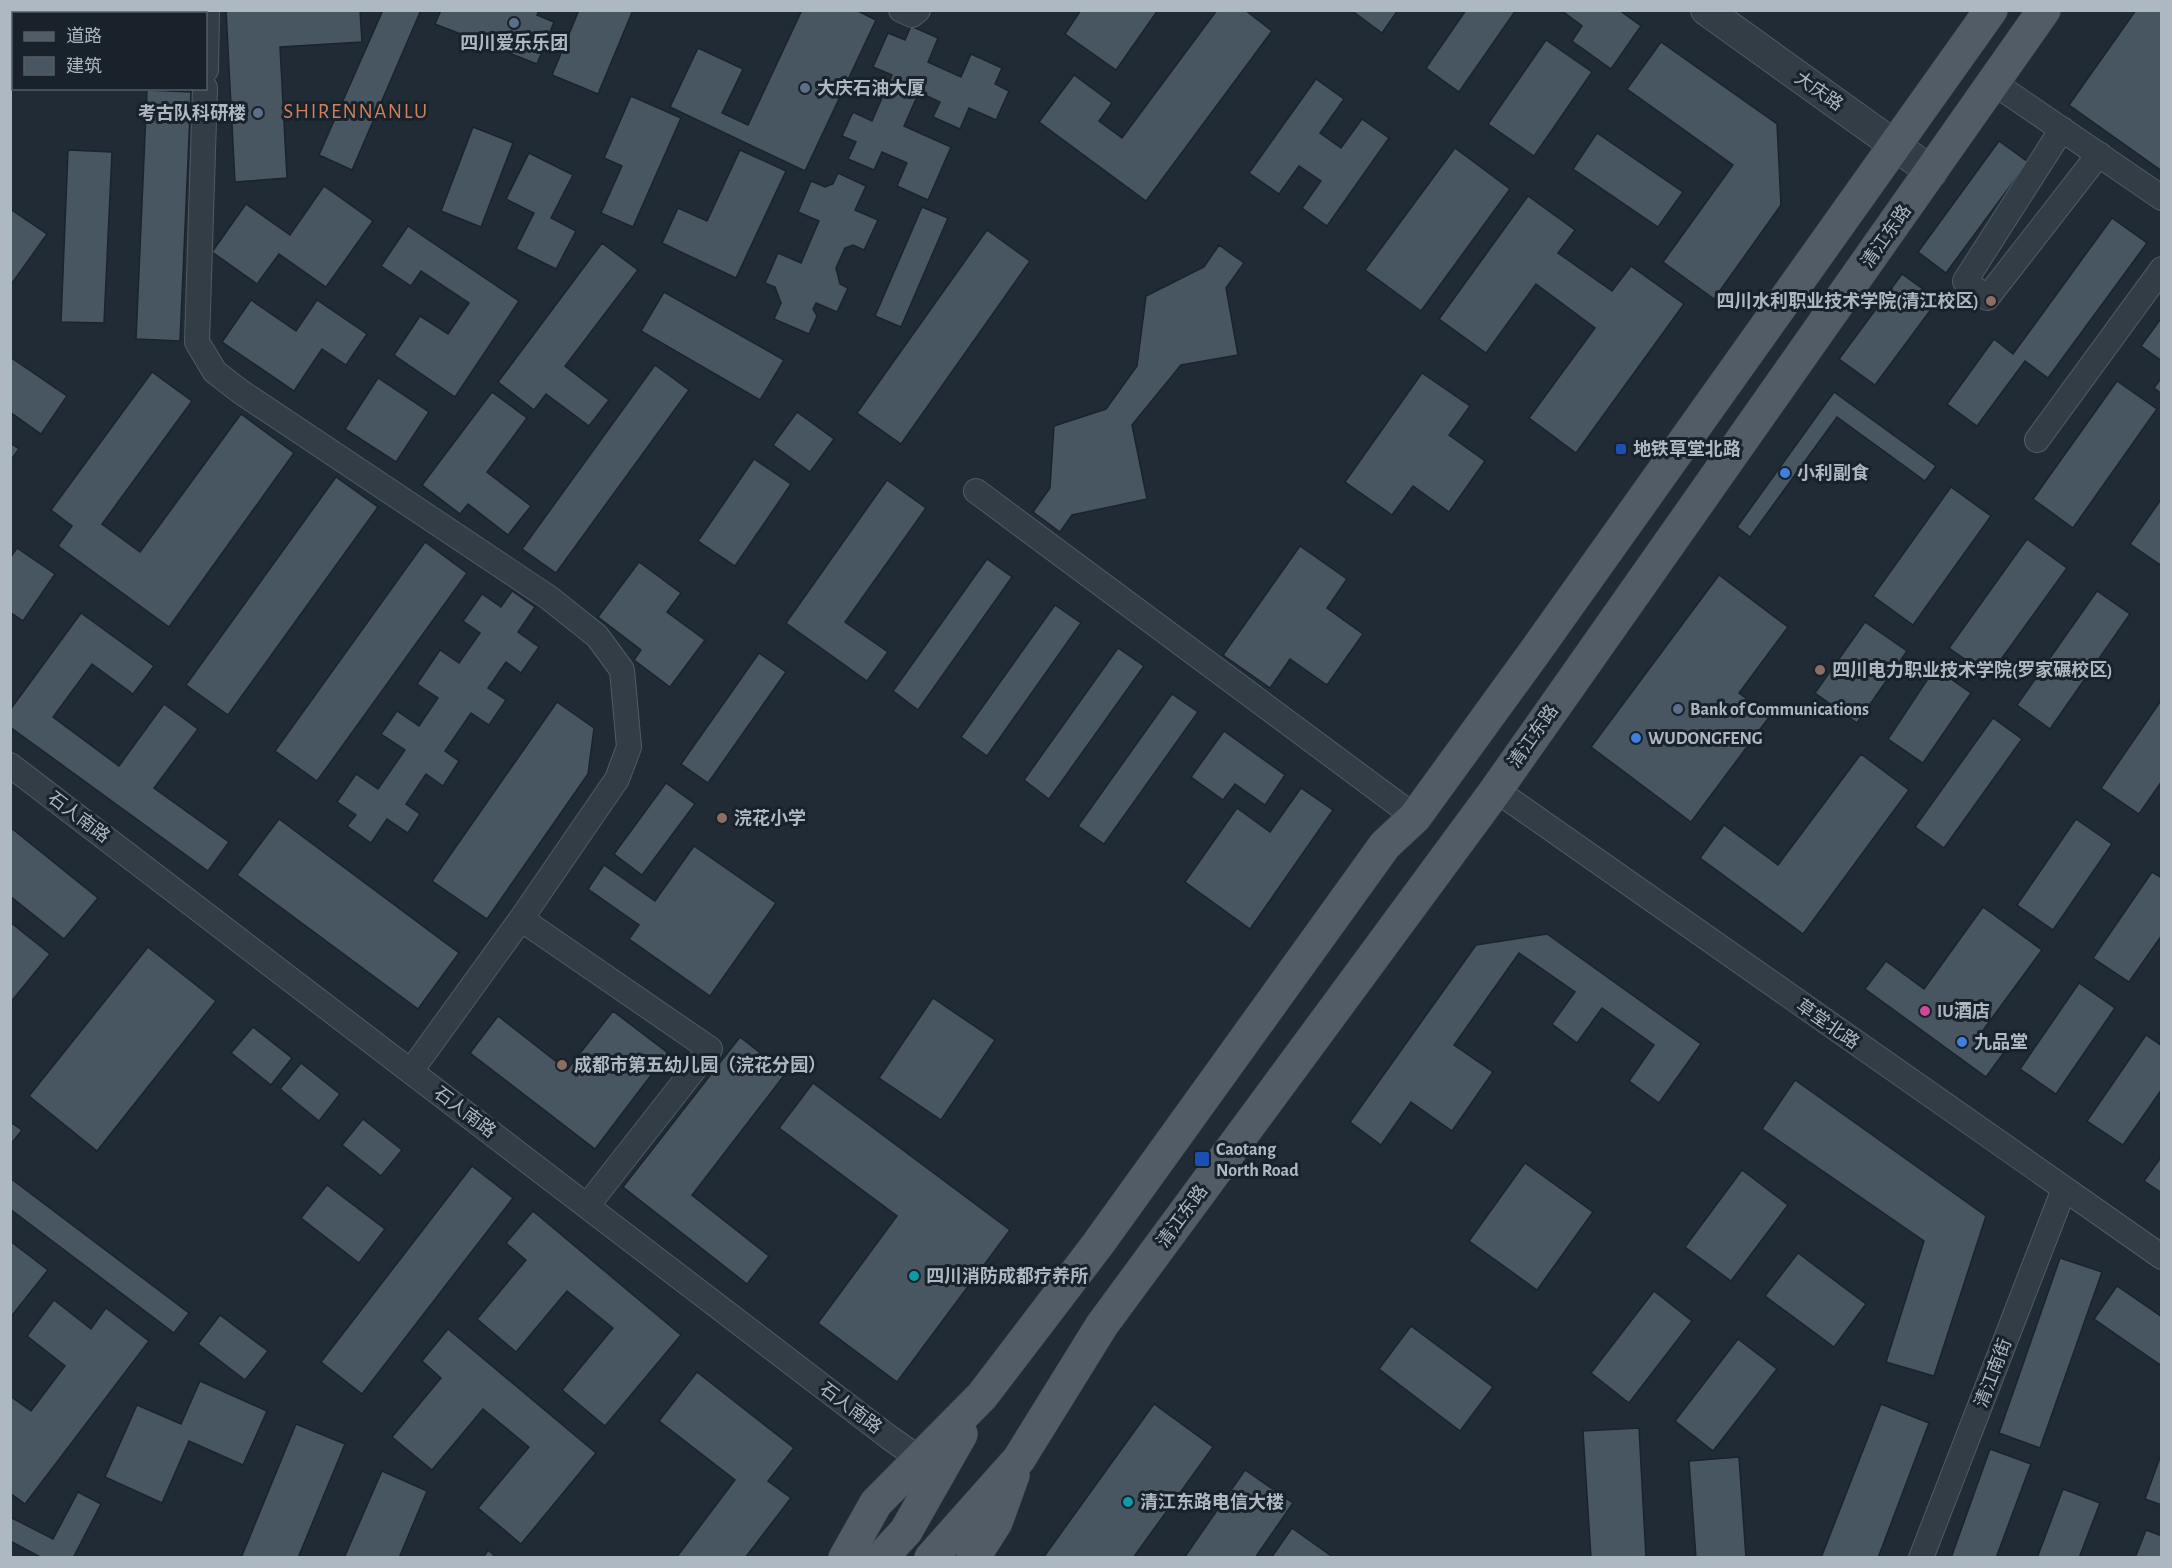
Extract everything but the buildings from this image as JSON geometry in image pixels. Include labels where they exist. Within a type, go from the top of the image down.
[{"type":"main road","points":[[845,1557],[876,1503],[982,1396],[1105,1234],[1385,845],[1415,817],[1991,10]]},
{"type":"main road","name":"清江东路","points":[[931,1557],[1018,1459],[1102,1325],[1496,790],[2044,10]]},
{"type":"main road","points":[[881,1557],[906,1531],[982,1396]]},
{"type":"main road","name":"清江东路","points":[[973,1557],[996,1522],[1018,1459]]},
{"type":"street","points":[[901,10],[912,15],[918,10]]},
{"type":"street","name":"大庆路","points":[[1706,10],[1932,172]]},
{"type":"street","points":[[1994,83],[2162,198]]},
{"type":"street","points":[[205,90],[197,342],[215,372],[241,392],[548,597],[597,636],[622,670],[629,747],[617,779],[521,919],[411,1071]]},
{"type":"street","points":[[2062,129],[1965,281],[1988,298],[2099,154]]},
{"type":"street","points":[[2037,440],[2162,269]]},
{"type":"street","points":[[976,491],[1415,817]]},
{"type":"street","name":"石人南路","points":[[10,765],[920,1459]]},
{"type":"street","name":"草堂北路","points":[[1496,790],[2162,1257]]},
{"type":"street","points":[[521,919],[710,1049],[587,1206]]},
{"type":"street","name":"清江南街","points":[[1921,1557],[2064,1189]]},
{"type":"place","name":"四川爱乐乐团","points":[[514,23]]},
{"type":"place","name":"大庆石油大厦","points":[[805,88]]},
{"type":"place","name":"考古队科研楼","points":[[258,113]]},
{"type":"place","name":"四川水利职业技术学院(清江校区)","points":[[1991,301]]},
{"type":"place","name":"地铁草堂北路","points":[[1621,449]]},
{"type":"place","name":"小利副食","points":[[1785,473]]},
{"type":"place","name":"四川电力职业技术学院(罗家碾校区)","points":[[1820,670]]},
{"type":"place","name":"Bank of Communications","points":[[1678,709]]},
{"type":"place","name":"WUDONGFENG","points":[[1636,738]]},
{"type":"place","name":"浣花小学","points":[[722,818]]},
{"type":"place","name":"IU酒店","points":[[1925,1011]]},
{"type":"place","name":"九品堂","points":[[1962,1042]]},
{"type":"place","name":"成都市第五幼儿园（浣花分园）","points":[[562,1065]]},
{"type":"place","name":"Caotang North Road","points":[[1202,1159]]},
{"type":"place","name":"四川消防成都疗养所","points":[[914,1276]]},
{"type":"place","name":"清江东路电信大楼","points":[[1128,1502]]},
{"type":"district","name":"SHIRENNANLU","points":[[356,111]]}]
